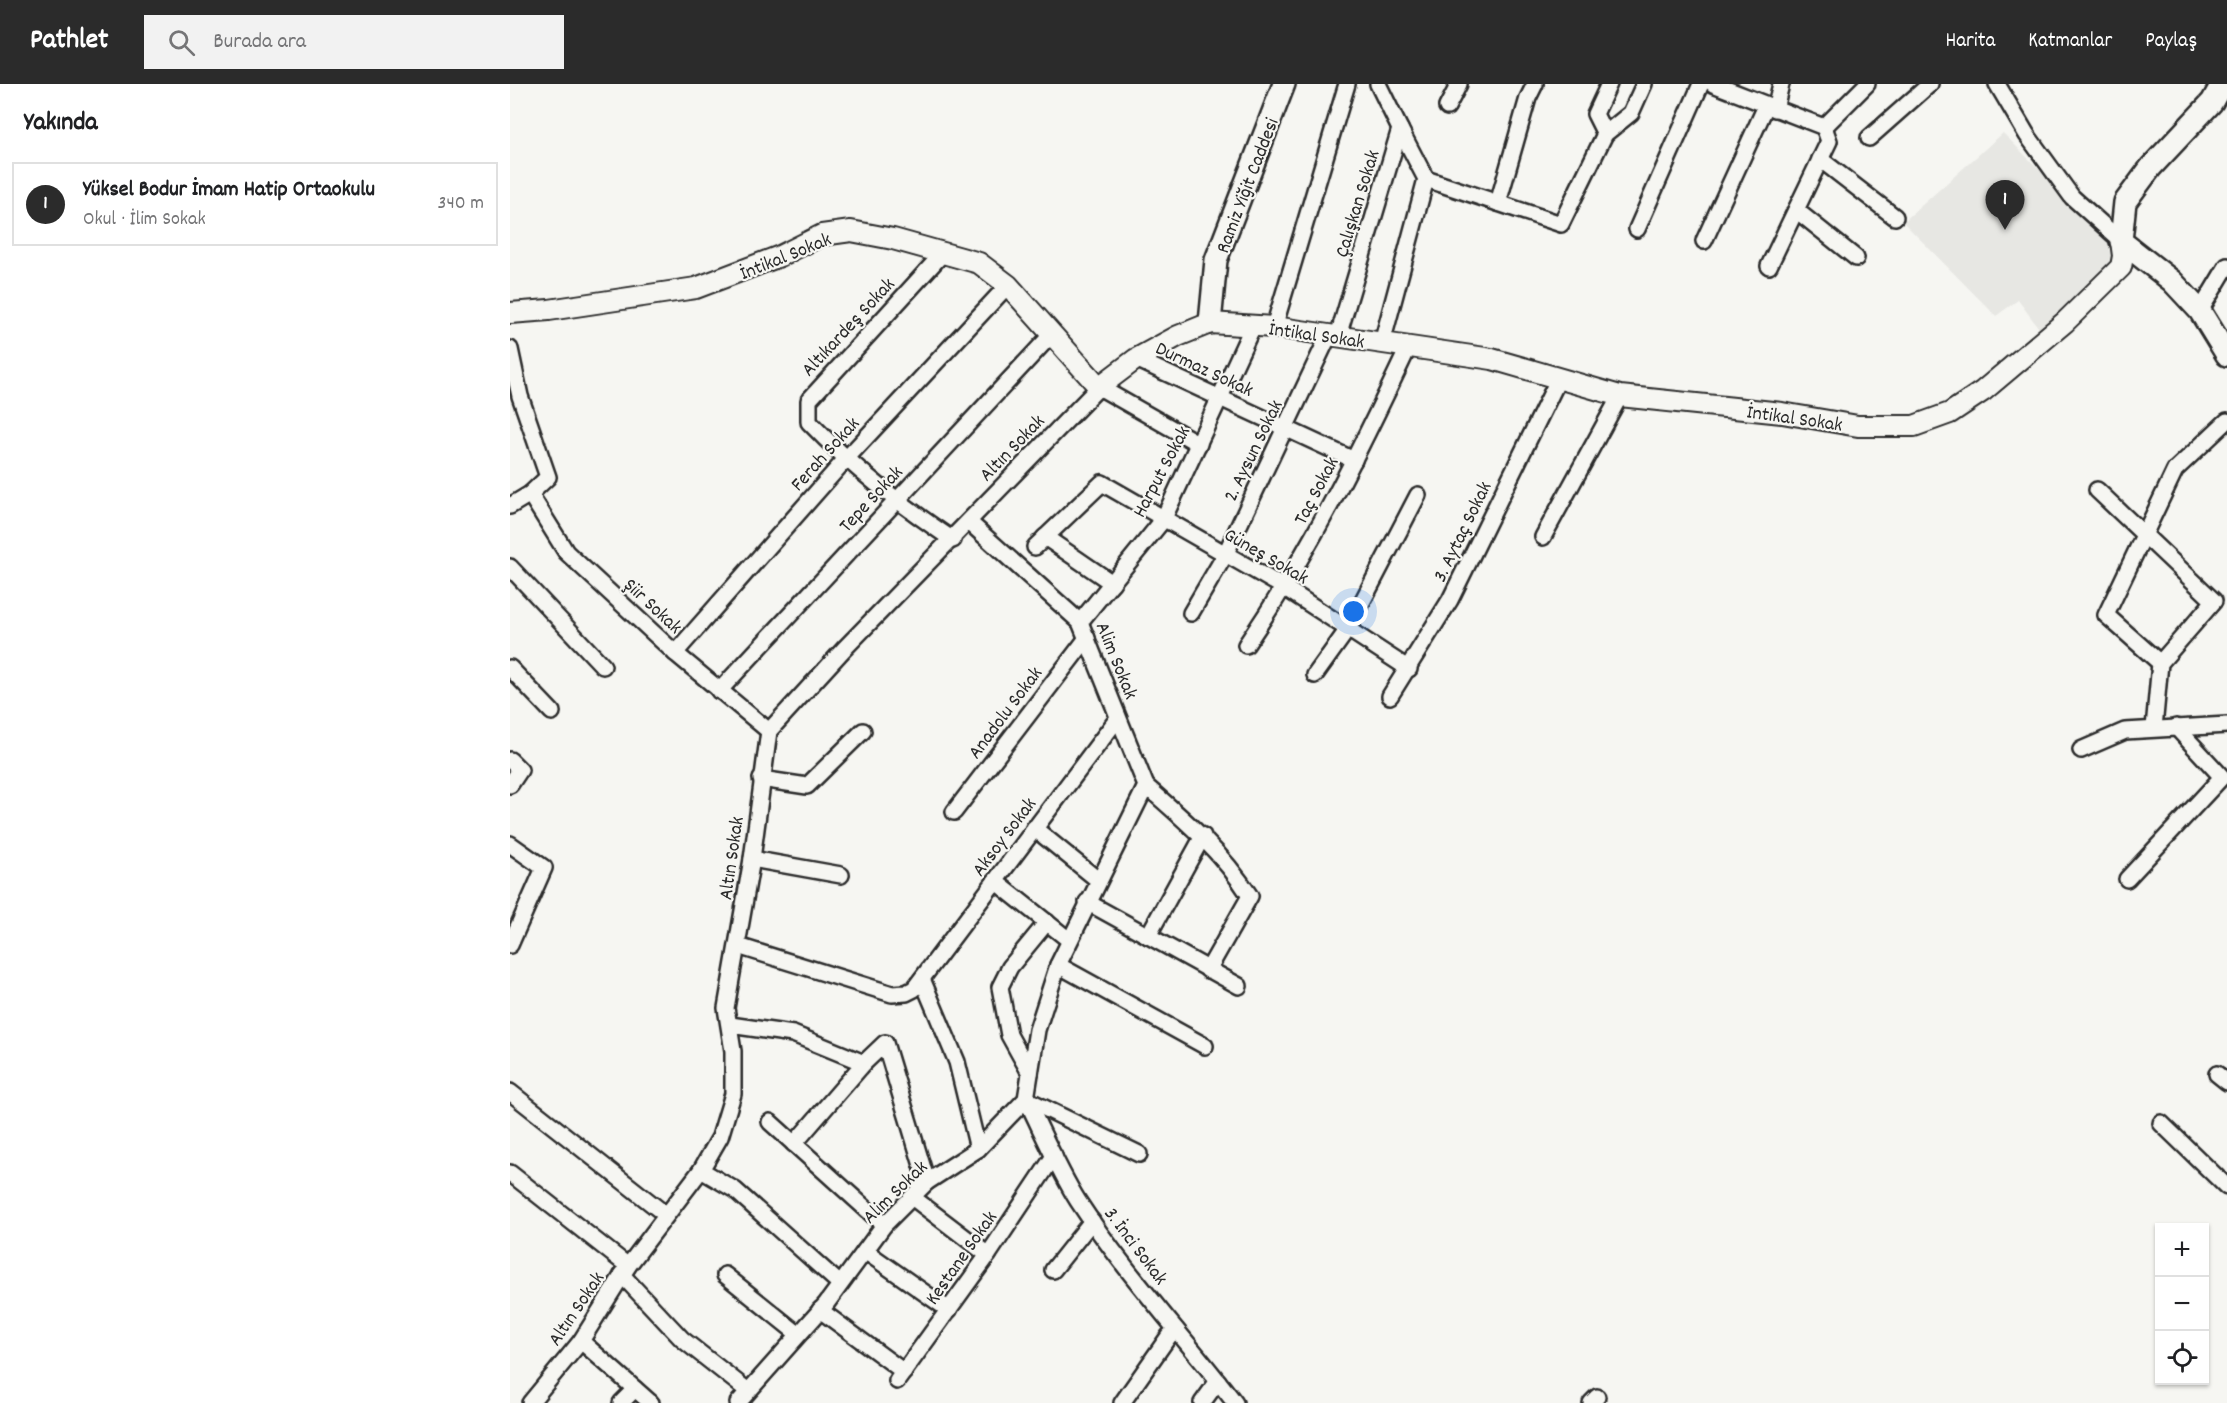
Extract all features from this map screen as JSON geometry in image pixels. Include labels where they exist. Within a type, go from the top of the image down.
[{"type":"main road","name":"Ramiz Yiğit Caddesi","points":[[1210,323],[1216,260],[1284,84]]},
{"type":"main road","points":[[2222,84],[2212,102],[2151,167],[2125,202],[2121,241],[2172,281],[2200,311],[2227,356]]},
{"type":"street","points":[[1274,327],[1347,84]]},
{"type":"street","name":"Çalışkan Sokak","points":[[1333,336],[1400,129],[1378,84]]},
{"type":"street","points":[[1447,107],[1459,84]]},
{"type":"street","points":[[1498,203],[1528,98],[1535,84]]},
{"type":"street","points":[[1605,134],[1595,114],[1609,84]]},
{"type":"street","points":[[1426,179],[1561,224],[1605,134],[1631,113],[1644,84]]},
{"type":"street","points":[[1637,229],[1701,84]]},
{"type":"street","points":[[1713,84],[1824,127]]},
{"type":"street","points":[[1704,241],[1781,84]]},
{"type":"street","points":[[1824,127],[1867,84]]},
{"type":"street","points":[[1869,138],[1930,84]]},
{"type":"street","points":[[1997,84],[2026,135],[2072,197],[2121,241]]},
{"type":"street","points":[[1769,266],[1829,141],[1824,127]]},
{"type":"street","points":[[1382,343],[1426,179],[1400,129]]},
{"type":"street","points":[[1820,159],[1895,217]]},
{"type":"street","points":[[1796,210],[1856,258]]},
{"type":"street","name":"İntikal Sokak","points":[[510,313],[549,310],[696,288],[730,277],[822,235],[851,231],[893,239],[979,263],[1008,285],[1099,387],[1136,359],[1178,336],[1210,323],[1274,327],[1492,359],[1620,396],[1782,413],[1858,426],[1914,426],[1950,413],[1983,391],[2050,335],[2121,267],[2121,241]]},
{"type":"street","name":"Altıkardeş Sokak","points":[[943,253],[809,400],[809,422],[845,460],[896,501],[952,540]]},
{"type":"street","points":[[2200,311],[2227,266]]},
{"type":"street","name":"Ferah Sokak","points":[[675,653],[845,460],[1008,285]]},
{"type":"street","name":"Harput Sokak","points":[[1080,622],[1163,519],[1253,326]]},
{"type":"street","name":"Tepe Sokak","points":[[719,691],[1052,334]]},
{"type":"street","name":"2. Aysun Sokak","points":[[1191,613],[1225,555],[1333,336]]},
{"type":"street","name":"Taç Sokak","points":[[1246,645],[1285,588],[1354,460],[1409,346]]},
{"type":"street","points":[[510,349],[520,396],[548,477],[530,494],[510,506]]},
{"type":"street","name":"Durmaz Sokak","points":[[1136,359],[1354,460]]},
{"type":"street","name":"3. Aytaç Sokak","points":[[1390,696],[1409,669],[1450,600],[1559,378]]},
{"type":"street","points":[[1099,387],[1199,444]]},
{"type":"street","name":"Altın Sokak","points":[[530,1403],[581,1341],[625,1270],[701,1170],[720,1137],[733,1094],[730,1025],[726,1008],[752,859],[769,730],[844,649],[1099,387]]},
{"type":"street","points":[[1543,537],[1620,396]]},
{"type":"street","points":[[2160,663],[2106,615],[2175,470],[2227,421]]},
{"type":"street","name":"Güneş Sokak","points":[[1112,583],[1040,542],[1102,483],[1285,588],[1409,669]]},
{"type":"street","points":[[2097,490],[2214,601],[2160,663],[2154,728]]},
{"type":"street","name":"Şiir Sokak","points":[[530,494],[566,552],[675,653],[769,730]]},
{"type":"street","points":[[1315,675],[1348,629],[1418,495]]},
{"type":"street","name":"Alim Sokak","points":[[969,522],[1080,622],[1146,786],[1203,836],[1232,867],[1250,896],[1208,970]]},
{"type":"street","points":[[510,567],[603,666]]},
{"type":"street","name":"Anadolu Sokak","points":[[954,812],[1087,638]]},
{"type":"street","points":[[510,668],[552,712]]},
{"type":"street","name":"Aksoy Sokak","points":[[922,979],[1118,718]]},
{"type":"street","points":[[2081,750],[2125,731],[2227,725]]},
{"type":"street","points":[[2127,879],[2222,777],[2176,727]]},
{"type":"street","points":[[761,779],[807,786],[863,731]]},
{"type":"street","points":[[510,760],[520,770],[510,785]]},
{"type":"street","points":[[1139,1154],[1026,1099],[1037,1030],[1058,965],[1146,786]]},
{"type":"street","points":[[1034,828],[1098,880]]},
{"type":"street","points":[[1148,936],[1203,836]]},
{"type":"street","points":[[510,844],[544,868],[511,941]]},
{"type":"street","points":[[752,859],[841,875]]},
{"type":"street","points":[[995,881],[1070,940]]},
{"type":"street","points":[[1087,902],[1239,986]]},
{"type":"street","points":[[1030,1073],[1009,1035],[1000,987],[1010,967],[1047,922]]},
{"type":"street","points":[[738,946],[892,994],[906,993],[922,979],[957,1062],[978,1149]]},
{"type":"street","points":[[1058,965],[1205,1046]]},
{"type":"street","points":[[730,1025],[793,1034],[864,1063]]},
{"type":"street","points":[[794,1144],[864,1063],[885,1043],[927,1182]]},
{"type":"street","points":[[510,1092],[666,1215]]},
{"type":"street","name":"Alim Sokak","points":[[743,1397],[820,1310],[884,1225],[927,1182],[978,1149],[1026,1099]]},
{"type":"street","name":"3. İnci Sokak","points":[[1026,1099],[1054,1155],[1092,1221],[1235,1403]]},
{"type":"street","points":[[770,1122],[884,1225]]},
{"type":"street","points":[[2161,1123],[2227,1187]]},
{"type":"street","name":"Kestane Sokak","points":[[820,1310],[901,1376],[988,1255],[1054,1155]]},
{"type":"street","points":[[701,1170],[735,1190],[840,1284]]},
{"type":"street","points":[[510,1173],[625,1270],[682,1339],[743,1397]]},
{"type":"street","points":[[912,1197],[988,1255]]},
{"type":"street","points":[[1053,1270],[1092,1221]]},
{"type":"street","points":[[865,1251],[949,1310]]},
{"type":"street","points":[[726,1275],[798,1335]]},
{"type":"street","points":[[1122,1403],[1169,1336],[1176,1330]]},
{"type":"street","points":[[581,1341],[651,1403]]},
{"type":"street","points":[[1202,1403],[1218,1381]]},
{"type":"street","points":[[621,1403],[635,1389]]},
{"type":"shaded area","points":[[2003,133],[2107,238],[2113,262],[2041,331],[2018,300],[1996,316],[1903,222]]},
{"type":"place","name":"Yüksel Bodur İmam Hatip Ortaokulu","points":[[2005,230]]}]
